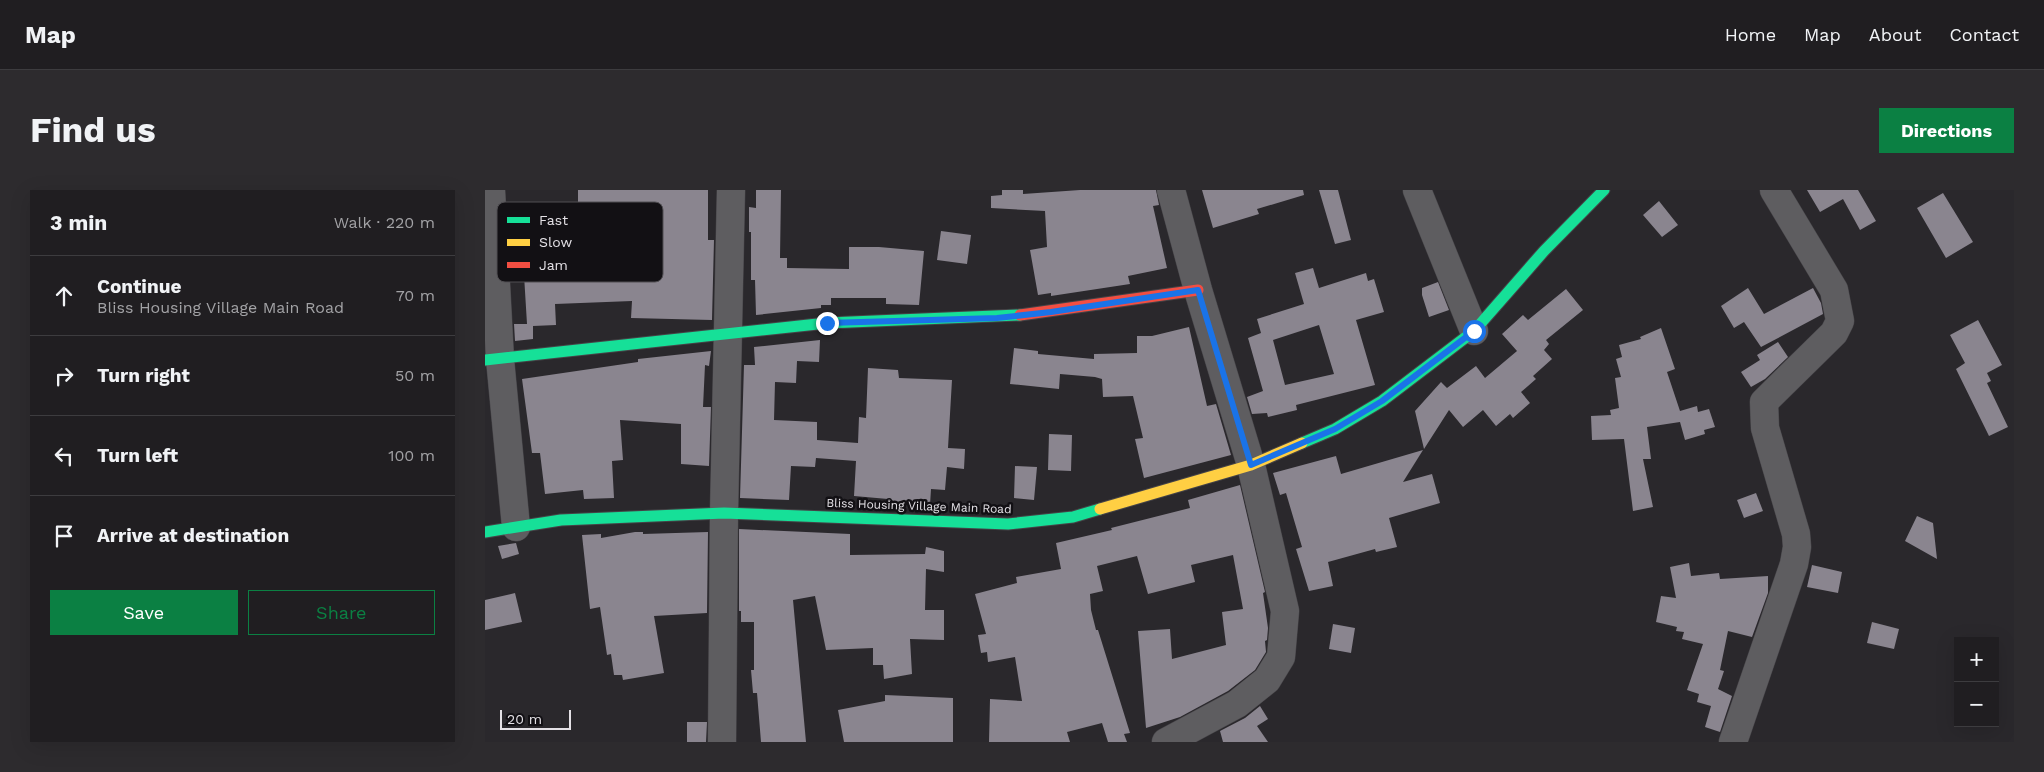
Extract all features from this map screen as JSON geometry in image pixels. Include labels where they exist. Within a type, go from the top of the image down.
[{"type":"street","points":[[491,190],[492,359],[516,527]]},
{"type":"street","points":[[722,742],[724,513],[731,190]]},
{"type":"street","points":[[1166,742],[1237,704],[1267,680],[1281,657],[1285,611],[1251,465],[1198,290],[1171,190]]},
{"type":"street","points":[[1417,190],[1474,331]]},
{"type":"street","name":"Bliss Housing Village Main Road","points":[[485,532],[561,520],[724,513],[1008,524],[1073,518],[1251,465],[1335,429],[1382,401],[1474,331],[1544,251],[1604,190]]},
{"type":"street","points":[[1733,742],[1794,564],[1797,547],[1796,534],[1765,428],[1764,402],[1834,333],[1840,321],[1834,290],[1774,190]]},
{"type":"street","points":[[492,359],[827,323],[1024,315],[1198,290]]},
{"type":"building","points":[[578,190],[708,190],[708,240],[714,240],[712,320],[631,318],[632,301],[555,304],[556,325],[533,326],[533,339],[515,341],[514,324],[527,324],[524,282],[663,282],[663,202],[578,202]]},
{"type":"building","points":[[756,190],[781,190],[780,258],[787,258],[787,268],[849,269],[849,247],[879,247],[924,251],[919,305],[886,304],[886,298],[831,298],[831,305],[821,305],[821,308],[756,315],[755,280],[751,280],[749,207],[756,208]]},
{"type":"building","points":[[1002,190],[1023,190],[1023,194],[1080,190],[1156,190],[1159,205],[1153,206],[1167,268],[1128,276],[1130,284],[1051,296],[1051,293],[1038,295],[1030,250],[1047,247],[1045,211],[991,208],[991,196],[1002,195]]},
{"type":"building","points":[[1202,190],[1303,190],[1304,195],[1257,209],[1259,214],[1213,228]]},
{"type":"building","points":[[1319,190],[1338,190],[1351,240],[1335,244]]},
{"type":"building","points":[[1807,190],[1858,190],[1876,221],[1860,230],[1843,199],[1820,212]]},
{"type":"building","points":[[1943,193],[1973,242],[1946,258],[1917,208]]},
{"type":"building","points":[[1659,201],[1678,225],[1662,237],[1643,215]]},
{"type":"building","points":[[941,231],[971,235],[967,264],[937,260]]},
{"type":"building","points":[[1313,268],[1319,288],[1366,273],[1368,281],[1374,279],[1384,312],[1356,320],[1375,385],[1296,405],[1297,410],[1268,417],[1267,413],[1252,414],[1247,397],[1263,391],[1248,338],[1261,333],[1257,319],[1304,304],[1295,273]],"holes":[[[1319,325],[1334,374],[1285,385],[1273,340]]]},
{"type":"building","points":[[1438,282],[1449,310],[1429,317],[1422,295],[1422,288]]},
{"type":"building","points":[[1748,288],[1764,314],[1813,288],[1821,303],[1823,314],[1761,347],[1744,322],[1734,328],[1721,306]]},
{"type":"building","points":[[1566,289],[1583,310],[1546,340],[1549,344],[1544,350],[1552,359],[1533,376],[1536,379],[1521,392],[1530,403],[1513,418],[1510,414],[1496,426],[1483,410],[1463,427],[1449,410],[1424,449],[1415,411],[1441,382],[1447,388],[1476,366],[1485,378],[1517,351],[1502,334],[1523,315],[1528,320]]},
{"type":"building","points":[[1978,320],[2002,365],[1987,373],[1991,381],[1987,383],[2008,427],[1989,436],[1956,369],[1965,363],[1950,335]]},
{"type":"building","points":[[1189,327],[1207,406],[1216,404],[1231,455],[1144,478],[1135,439],[1143,438],[1133,396],[1103,397],[1102,379],[1095,377],[1060,374],[1059,389],[1010,384],[1014,348],[1038,351],[1038,354],[1094,359],[1094,354],[1137,353],[1137,336],[1152,336]]},
{"type":"building","points":[[1661,328],[1675,369],[1667,372],[1680,411],[1697,406],[1698,412],[1709,409],[1715,427],[1704,430],[1705,434],[1685,440],[1680,422],[1647,427],[1651,459],[1643,459],[1653,507],[1633,511],[1624,439],[1592,440],[1591,416],[1611,415],[1610,410],[1619,408],[1615,378],[1621,377],[1616,359],[1622,357],[1619,345],[1641,339],[1640,337]]},
{"type":"building","points":[[820,340],[819,362],[797,361],[796,383],[775,382],[774,420],[817,422],[817,440],[858,443],[859,417],[866,418],[868,368],[898,370],[899,378],[952,380],[948,448],[965,449],[964,469],[947,467],[945,490],[931,489],[930,505],[888,503],[888,499],[854,496],[856,461],[816,458],[815,467],[791,466],[789,500],[740,498],[744,365],[755,365],[754,347]]},
{"type":"building","points":[[1778,342],[1788,357],[1765,379],[1751,387],[1741,372],[1760,360],[1757,355]]},
{"type":"building","points":[[711,351],[709,366],[705,365],[703,407],[711,407],[709,466],[681,464],[681,424],[620,420],[623,460],[612,461],[614,498],[584,499],[583,490],[545,494],[540,453],[532,453],[522,379],[638,362],[638,359]]},
{"type":"building","points":[[1049,434],[1072,435],[1071,471],[1048,470]]},
{"type":"building","points":[[1423,450],[1403,482],[1432,474],[1440,503],[1389,518],[1397,547],[1376,552],[1375,549],[1328,562],[1333,586],[1309,591],[1296,549],[1302,547],[1286,493],[1280,495],[1273,473],[1336,456],[1341,474]]},
{"type":"building","points":[[1015,466],[1037,467],[1034,500],[1014,498]]},
{"type":"building","points":[[1240,485],[1265,592],[1263,593],[1268,628],[1267,640],[1265,641],[1266,652],[1255,670],[1228,691],[1180,717],[1146,728],[1138,631],[1170,629],[1172,659],[1226,645],[1222,612],[1243,609],[1233,555],[1191,565],[1195,582],[1148,594],[1137,556],[1097,566],[1103,591],[1090,594],[1091,610],[1130,733],[1124,734],[1127,742],[1108,742],[1102,723],[1067,732],[1070,742],[989,742],[990,699],[1022,701],[1015,657],[988,662],[987,652],[981,653],[978,635],[986,634],[975,594],[1017,583],[1016,577],[1061,569],[1056,543],[1112,530],[1111,528],[1190,508],[1188,500]]},
{"type":"building","points":[[1756,493],[1763,511],[1744,518],[1737,500]]},
{"type":"building","points":[[1917,516],[1933,523],[1937,559],[1905,541]]},
{"type":"building","points":[[739,529],[850,534],[850,555],[925,554],[926,547],[944,551],[944,572],[926,569],[925,610],[944,610],[944,640],[910,639],[912,674],[884,679],[883,665],[873,665],[873,648],[826,650],[815,596],[793,600],[806,742],[761,742],[757,693],[753,693],[751,670],[754,670],[754,622],[741,622],[741,611],[739,611]]},
{"type":"building","points":[[643,532],[643,534],[708,532],[707,613],[654,616],[664,673],[623,680],[622,675],[614,675],[611,654],[607,655],[600,607],[590,609],[582,535],[601,534],[601,538]]},
{"type":"building","points":[[516,543],[519,554],[502,559],[498,546]]},
{"type":"building","points":[[1689,563],[1691,576],[1719,573],[1720,579],[1768,576],[1768,593],[1752,637],[1728,631],[1720,670],[1724,671],[1718,689],[1732,696],[1720,732],[1705,727],[1711,706],[1697,702],[1699,694],[1687,690],[1703,644],[1682,639],[1684,632],[1676,631],[1677,627],[1656,622],[1661,596],[1676,598],[1670,567]]},
{"type":"building","points":[[1812,565],[1842,572],[1838,593],[1807,587]]},
{"type":"building","points":[[515,593],[522,622],[485,630],[485,600]]},
{"type":"building","points":[[1872,622],[1899,629],[1894,649],[1867,643]]},
{"type":"building","points":[[1333,624],[1355,628],[1351,653],[1329,649]]},
{"type":"building","points":[[885,695],[953,698],[953,742],[844,742],[838,710],[885,701]]},
{"type":"building","points":[[1260,706],[1268,719],[1257,726],[1268,742],[1223,742],[1220,731],[1245,718]]},
{"type":"building","points":[[687,722],[707,722],[706,742],[687,742]]},
{"type":"traffic: fast","points":[[1302,443],[1335,429],[1382,401],[1474,331],[1544,251],[1604,190]]},
{"type":"traffic: fast","points":[[485,360],[827,323],[1020,315]]},
{"type":"traffic: fast","points":[[485,532],[561,520],[724,513],[1008,524],[1073,517],[1100,509]]},
{"type":"traffic: slow","points":[[1100,509],[1251,465],[1302,443]]},
{"type":"traffic: jam","points":[[1020,315],[1198,290]]},
{"type":"route","points":[[827,323],[997,318],[1051,312],[1198,290],[1251,465],[1292,450],[1335,429],[1382,401],[1474,331]]}]
